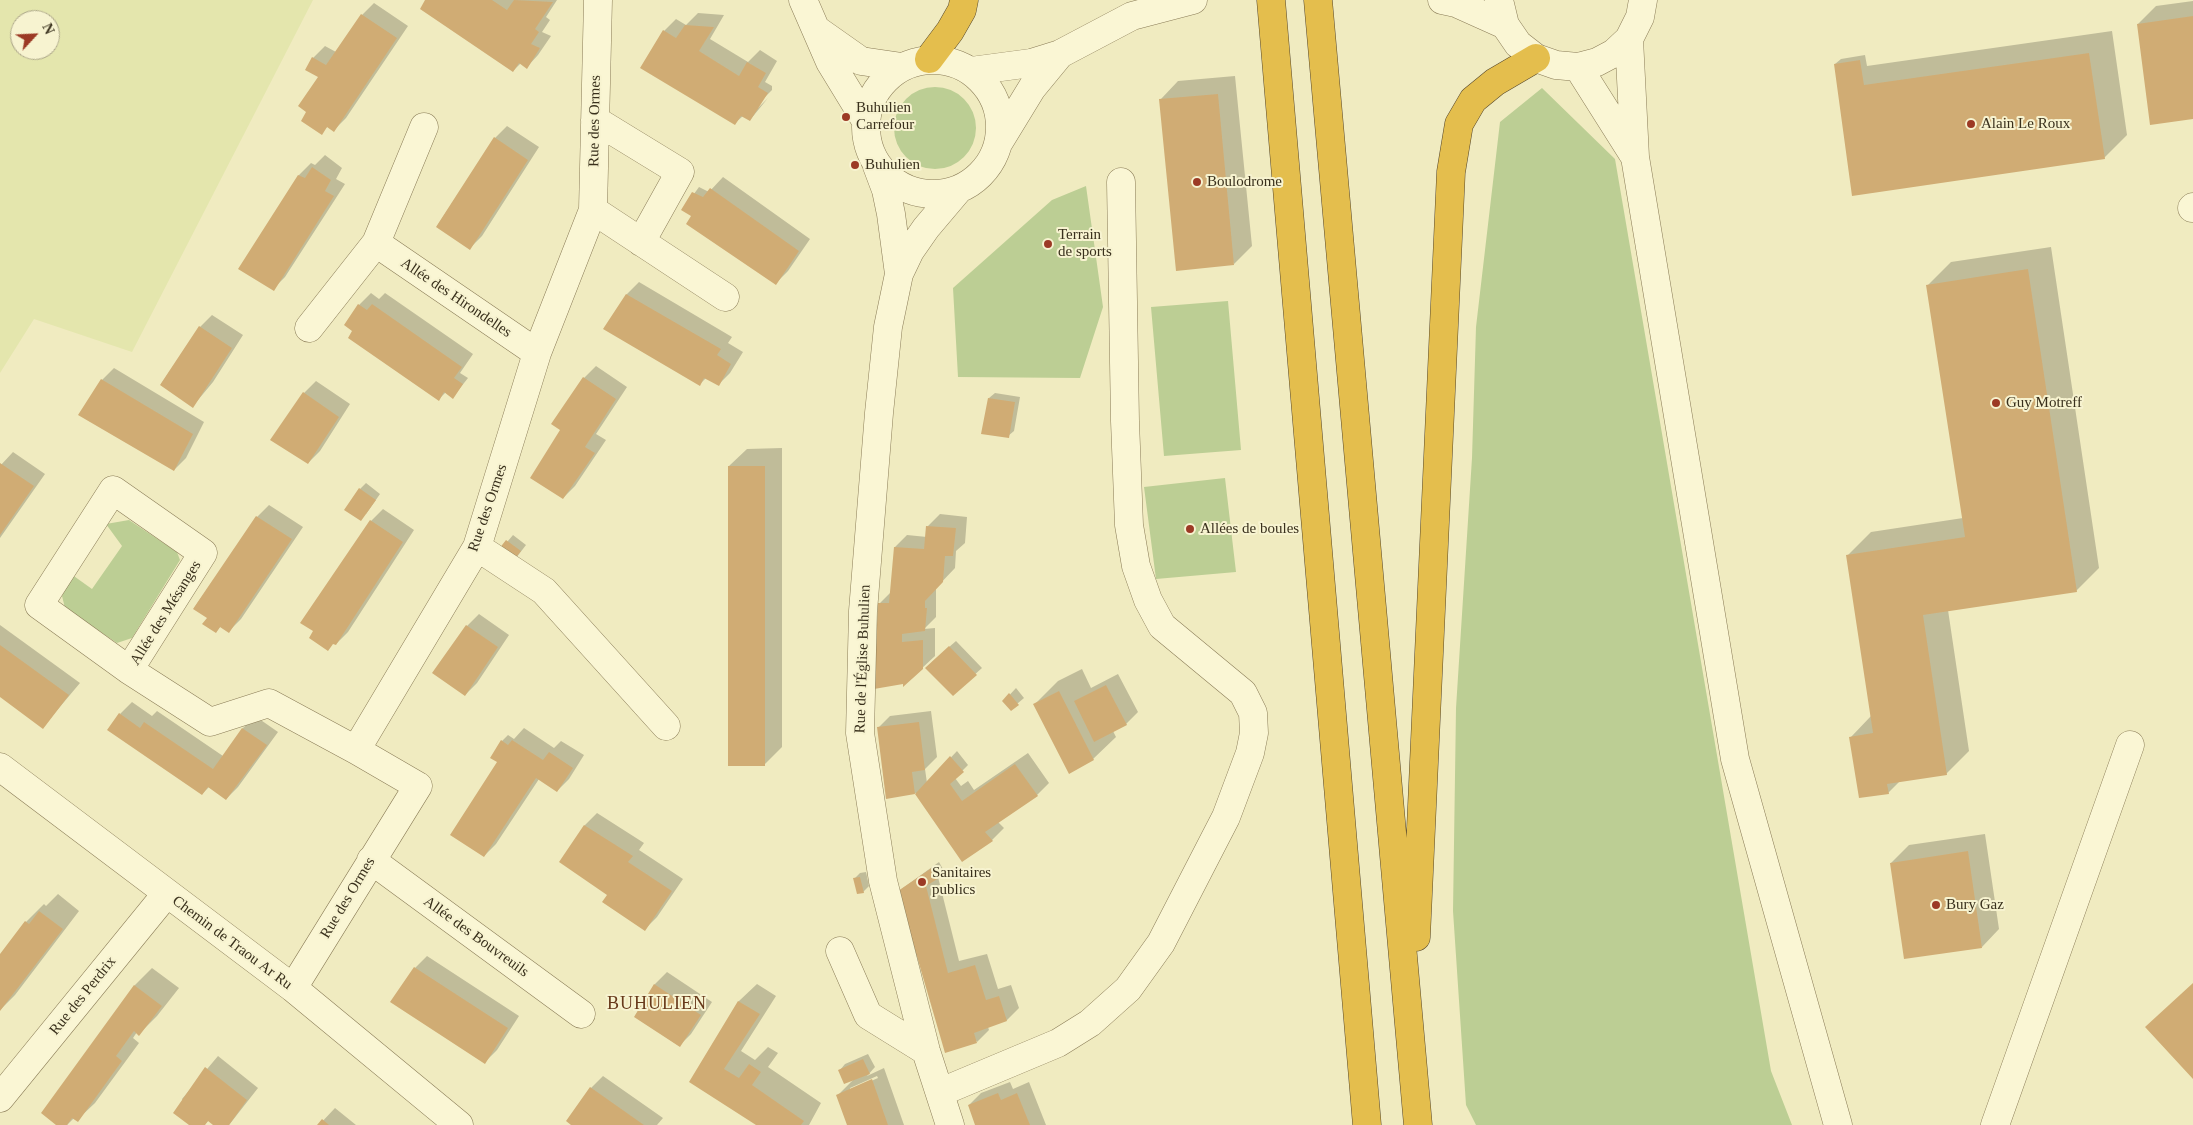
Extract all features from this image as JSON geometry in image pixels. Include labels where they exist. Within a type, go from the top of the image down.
[{"type":"highway","points":[[929,59],[962,10],[964,0]]},
{"type":"highway","points":[[1271,0],[1367,1125]]},
{"type":"highway","points":[[1318,0],[1418,1125]]},
{"type":"highway","points":[[1411,1044],[1451,172],[1459,124],[1473,100],[1495,82],[1536,58]]},
{"type":"street","name":"Rue des Ormes","points":[[293,988],[418,786],[356,750],[477,547],[537,353],[593,210],[598,0]]},
{"type":"street","points":[[803,0],[830,62],[866,121]]},
{"type":"street","points":[[971,71],[1008,68],[1060,54],[1132,16],[1193,0]]},
{"type":"street","points":[[1442,0],[1502,12],[1518,44],[1536,58],[1556,65],[1578,67],[1597,62],[1614,53],[1637,19],[1663,0]]},
{"type":"street","points":[[1637,19],[1635,157],[1735,759],[1838,1125]]},
{"type":"street","points":[[816,29],[861,61],[902,67],[929,59],[943,60],[971,71],[986,84],[996,102],[1000,122],[999,142]]},
{"type":"street","points":[[902,67],[880,87],[872,99],[866,121],[868,142],[876,162],[888,177],[903,188],[922,193],[940,194],[959,189],[977,178],[992,162],[999,142],[1032,88],[1060,54]]},
{"type":"street","points":[[1578,67],[1635,157]]},
{"type":"street","points":[[595,120],[680,172],[641,242]]},
{"type":"street","points":[[309,328],[376,243],[424,127]]},
{"type":"street","name":"Rue de l'Église Buhulien","points":[[876,162],[886,190],[899,274]]},
{"type":"street","points":[[941,1092],[1058,1044],[1090,1023],[1128,989],[1161,943],[1226,817],[1251,747],[1254,733],[1253,713],[1243,694],[1162,626],[1148,600],[1136,566],[1129,525],[1125,421],[1121,182]]},
{"type":"street","name":"Rue de l'Église Buhulien","points":[[950,1125],[941,1092],[926,1051],[884,881],[860,733],[863,611],[888,327],[899,274],[910,250],[959,189]]},
{"type":"street","points":[[593,210],[725,297]]},
{"type":"street","name":"Allée des Hirondelles","points":[[376,243],[537,353]]},
{"type":"street","name":"Allée des Mésanges","points":[[129,670],[203,553],[113,490],[39,605],[129,670],[210,722],[269,703],[356,750]]},
{"type":"street","points":[[477,547],[544,591],[666,726]]},
{"type":"street","points":[[1995,1125],[2130,745]]},
{"type":"street","name":"Chemin de Traou Ar Ru","points":[[0,767],[293,988],[460,1125]]},
{"type":"street","name":"Allée des Bouvreuils","points":[[371,860],[581,1014]]},
{"type":"street","name":"Rue des Perdrix","points":[[0,1098],[167,893]]},
{"type":"street","points":[[840,951],[868,1015],[926,1051]]},
{"type":"green space","points":[[0,0],[313,0],[132,352],[34,319],[0,373]]},
{"type":"green space","points":[[927,87],[943,87],[958,94],[969,105],[976,120],[973,144],[964,157],[943,169],[927,169],[912,162],[901,151],[894,136],[894,120],[901,105],[912,94]]},
{"type":"green space","points":[[1542,88],[1615,159],[1771,1071],[1792,1125],[1476,1125],[1466,1105],[1453,911],[1456,708],[1472,458],[1476,327],[1500,122]]},
{"type":"green space","name":"Terrain de sports","points":[[1086,186],[1103,307],[1080,378],[958,377],[953,288],[1052,200]]},
{"type":"green space","points":[[1228,301],[1241,450],[1164,456],[1151,307]]},
{"type":"green space","name":"Allées de boules","points":[[1225,478],[1236,572],[1156,579],[1144,487]]},
{"type":"green space","points":[[129,520],[177,552],[180,560],[132,638],[117,643],[65,608],[62,596],[71,574],[92,589],[122,546],[106,524]]},
{"type":"building","points":[[425,0],[492,0],[507,10],[514,0],[553,2],[535,29],[539,32],[531,44],[540,48],[527,69],[519,63],[513,72],[420,9]]},
{"type":"building","points":[[361,14],[397,38],[334,132],[327,127],[322,135],[301,121],[306,112],[298,106],[318,77],[305,70],[312,57],[326,65]]},
{"type":"building","points":[[2193,16],[2193,119],[2150,125],[2137,24]]},
{"type":"building","points":[[685,25],[714,27],[699,51],[739,76],[747,62],[766,73],[758,87],[768,93],[750,121],[741,116],[735,125],[640,68],[663,30],[676,38]]},
{"type":"building","name":"Alain Le Roux","points":[[2089,53],[2105,159],[1852,196],[1834,64],[1860,60],[1864,85]]},
{"type":"building","name":"Boulodrome","points":[[1218,94],[1234,265],[1176,271],[1159,99]]},
{"type":"building","points":[[494,137],[528,160],[470,250],[436,227]]},
{"type":"building","points":[[312,167],[331,180],[325,191],[334,196],[274,291],[238,269],[298,175],[305,178]]},
{"type":"building","points":[[710,188],[799,251],[776,285],[686,224],[691,216],[681,210],[692,192],[703,197]]},
{"type":"building","points":[[2028,269],[2077,592],[1923,615],[1947,775],[1887,784],[1889,794],[1859,798],[1849,737],[1873,733],[1846,555],[1965,537],[1926,285]]},
{"type":"building","points":[[626,294],[721,349],[717,355],[731,364],[719,386],[704,378],[700,386],[603,329]]},
{"type":"building","points":[[358,304],[367,310],[372,304],[462,367],[454,378],[463,384],[453,399],[444,392],[439,401],[348,338],[352,331],[344,325]]},
{"type":"building","points":[[199,326],[232,348],[193,408],[160,385]]},
{"type":"building","points":[[583,377],[616,399],[585,447],[595,453],[563,499],[530,478],[560,430],[551,424]]},
{"type":"building","points":[[101,379],[193,434],[174,471],[78,415]]},
{"type":"building","points":[[303,392],[339,417],[308,464],[270,440]]},
{"type":"building","points":[[988,398],[1015,402],[1009,438],[981,434]]},
{"type":"building","points":[[0,463],[34,486],[0,535]]},
{"type":"building","points":[[728,466],[765,466],[765,766],[728,766]]},
{"type":"building","points":[[359,488],[376,500],[361,521],[344,510]]},
{"type":"building","points":[[256,516],[292,539],[229,633],[220,627],[216,633],[202,624],[207,618],[193,609]]},
{"type":"building","points":[[370,520],[403,542],[336,645],[333,644],[328,651],[309,638],[313,631],[300,623]]},
{"type":"building","points":[[926,526],[956,528],[953,556],[945,556],[943,582],[925,601],[925,608],[927,608],[925,631],[902,634],[902,642],[923,640],[923,669],[903,687],[903,684],[874,689],[878,603],[889,603],[894,547],[924,549]]},
{"type":"building","points":[[506,540],[521,551],[510,565],[495,554]]},
{"type":"building","points":[[466,625],[498,647],[465,696],[432,673]]},
{"type":"building","points":[[0,645],[69,695],[43,729],[0,697]]},
{"type":"building","points":[[949,646],[977,675],[953,696],[925,668]]},
{"type":"building","points":[[1106,685],[1127,725],[1094,742],[1074,701]]},
{"type":"building","points":[[1059,691],[1094,760],[1069,774],[1033,704]]},
{"type":"building","points":[[1009,693],[1019,705],[1011,711],[1002,701]]},
{"type":"building","points":[[119,713],[140,728],[144,722],[213,769],[242,728],[267,745],[226,800],[208,787],[202,795],[107,730]]},
{"type":"building","points":[[919,722],[925,770],[912,772],[915,794],[886,799],[877,727]]},
{"type":"building","points":[[501,740],[508,745],[512,740],[543,760],[549,752],[573,768],[557,792],[536,778],[484,857],[450,835],[497,762],[490,758]]},
{"type":"building","points":[[950,756],[964,772],[950,784],[962,801],[1015,764],[1038,796],[985,832],[993,841],[962,862],[915,794]]},
{"type":"building","points":[[584,825],[633,856],[628,862],[672,891],[645,931],[602,902],[607,895],[559,862]]},
{"type":"building","name":"Bury Gaz","points":[[1968,851],[1982,948],[1904,959],[1890,863]]},
{"type":"building","points":[[933,867],[939,878],[926,886],[948,973],[975,965],[986,1000],[999,996],[1007,1021],[974,1033],[977,1043],[945,1053],[898,891]]},
{"type":"building","points":[[860,877],[864,893],[857,894],[853,878]]},
{"type":"building","points":[[39,911],[63,929],[0,1011],[0,954],[25,921],[29,924]]},
{"type":"building","points":[[414,967],[508,1028],[485,1064],[390,1002]]},
{"type":"building","points":[[2193,983],[2193,1079],[2145,1027]]},
{"type":"building","points":[[654,984],[701,1015],[680,1047],[634,1017]]},
{"type":"building","points":[[134,985],[162,1006],[139,1036],[134,1031],[116,1056],[122,1061],[78,1122],[72,1118],[67,1125],[56,1125],[41,1113]]},
{"type":"building","points":[[738,1001],[760,1014],[724,1069],[739,1078],[749,1064],[761,1072],[752,1085],[804,1121],[801,1125],[756,1125],[689,1082]]},
{"type":"building","points":[[863,1059],[870,1074],[844,1084],[838,1070]]},
{"type":"building","points":[[205,1067],[247,1100],[229,1125],[213,1125],[208,1121],[205,1125],[189,1125],[173,1113]]},
{"type":"building","points":[[872,1079],[888,1125],[847,1125],[836,1095]]},
{"type":"building","points":[[590,1087],[644,1125],[571,1125],[566,1121]]},
{"type":"building","points":[[998,1093],[1001,1100],[1017,1093],[1030,1125],[975,1125],[968,1105]]},
{"type":"building","points":[[322,1119],[329,1125],[317,1125]]},
{"type":"place","name":"Buhulien Carrefour","points":[[846,117]]},
{"type":"place","name":"Alain Le Roux","points":[[1971,124]]},
{"type":"place","name":"Buhulien","points":[[855,165]]},
{"type":"place","name":"Boulodrome","points":[[1197,182]]},
{"type":"place","name":"Terrain de sports","points":[[1048,244]]},
{"type":"place","name":"Guy Motreff","points":[[1996,403]]},
{"type":"place","name":"Allées de boules","points":[[1190,529]]},
{"type":"place","name":"Sanitaires publics","points":[[922,882]]},
{"type":"place","name":"Bury Gaz","points":[[1936,905]]},
{"type":"district","name":"BUHULIEN","points":[[657,1004]]}]
